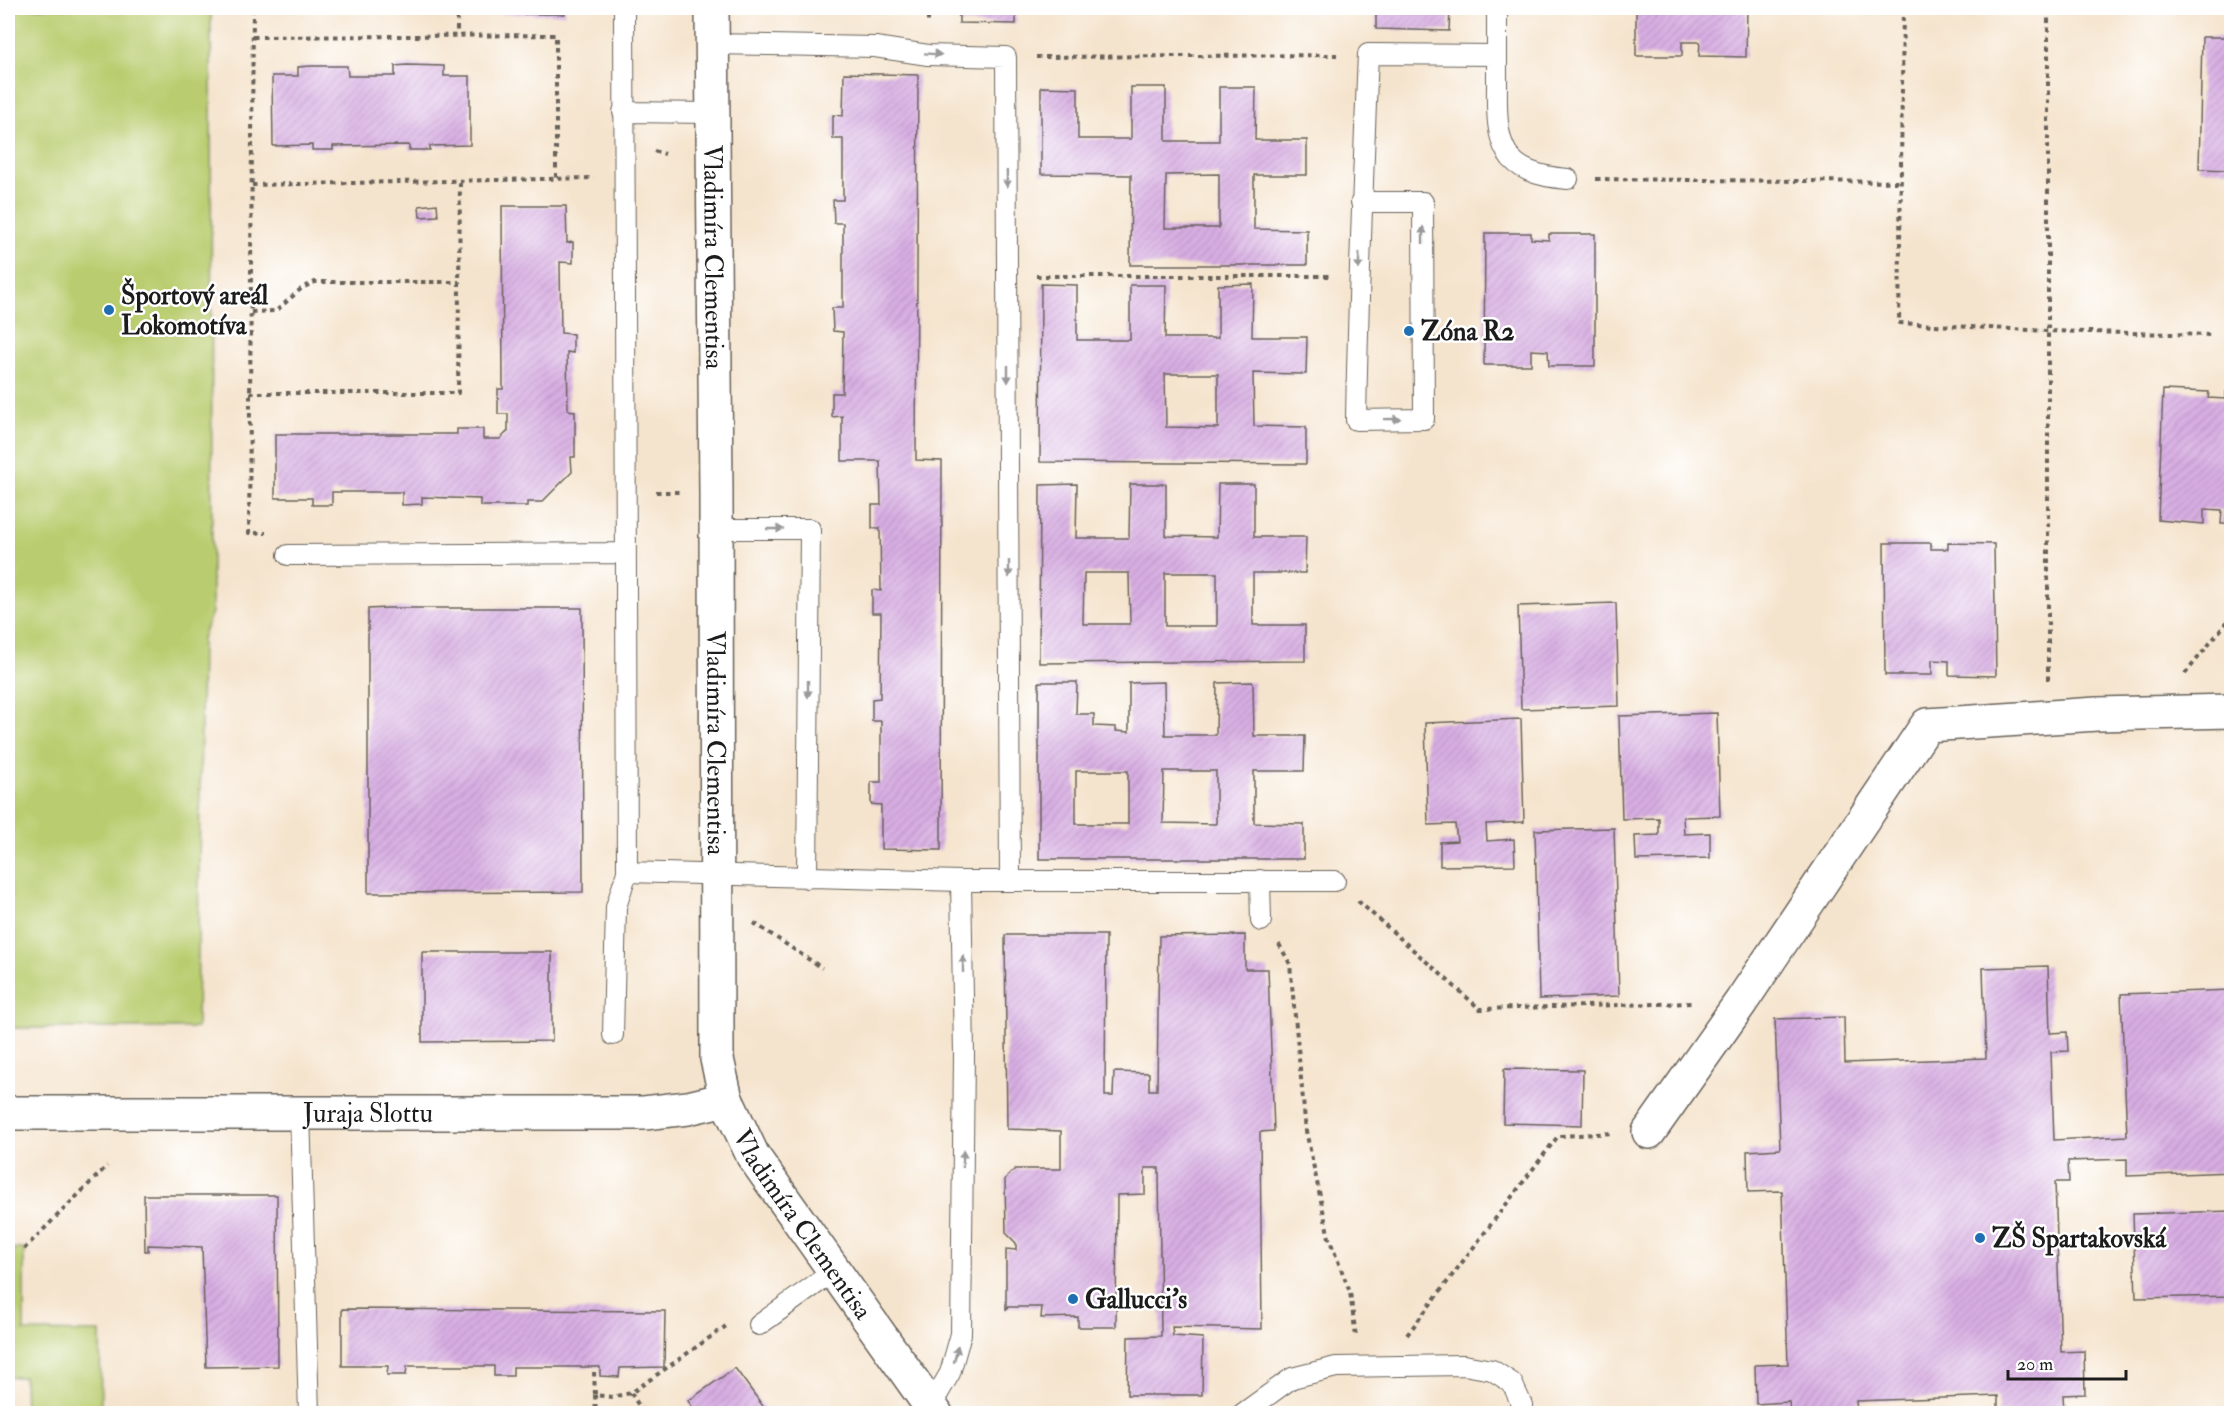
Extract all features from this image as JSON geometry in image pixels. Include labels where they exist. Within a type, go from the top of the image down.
[{"type":"street","name":"Vladimíra Clementisa","points":[[712,8],[717,1059],[726,1099],[753,1156],[934,1410]]},
{"type":"street","points":[[1650,1132],[1741,1002],[1927,725],[2097,714],[2232,711]]},
{"type":"street","name":"Juraja Slottu","points":[[8,1113],[644,1113],[688,1108],[726,1099]]},
{"type":"lane","points":[[613,1035],[616,907],[627,872],[624,8]]},
{"type":"lane","points":[[1497,8],[1496,124],[1501,144],[1514,160],[1532,172],[1568,179]]},
{"type":"lane","points":[[711,44],[875,47],[928,54],[1006,57],[1010,880]]},
{"type":"lane","points":[[1361,202],[1423,202],[1424,418],[1356,420],[1361,202],[1368,54],[1497,55]]},
{"type":"lane","points":[[623,112],[713,113]]},
{"type":"lane","points":[[716,529],[810,529],[807,878]]},
{"type":"lane","points":[[288,555],[625,553]]},
{"type":"lane","points":[[627,872],[961,881],[1335,881]]},
{"type":"lane","points":[[1260,880],[1261,921]]},
{"type":"lane","points":[[934,1410],[950,1373],[960,1334],[964,1055],[961,881]]},
{"type":"lane","points":[[300,1112],[309,1413]]},
{"type":"lane","points":[[759,1325],[834,1271]]},
{"type":"lane","points":[[1242,1413],[1293,1378],[1336,1367],[1464,1365],[1492,1370],[1512,1383],[1522,1405],[1522,1413]]},
{"type":"path","points":[[254,8],[249,533],[269,532]]},
{"type":"path","points":[[457,8],[457,35]]},
{"type":"path","points":[[1903,8],[1899,323],[2046,331],[2213,335]]},
{"type":"path","points":[[2048,8],[2046,331],[2048,717]]},
{"type":"path","points":[[2140,8],[2227,10]]},
{"type":"path","points":[[253,37],[556,35],[556,179]]},
{"type":"path","points":[[1006,57],[1368,54]]},
{"type":"path","points":[[252,185],[601,178]]},
{"type":"path","points":[[1568,179],[1902,182]]},
{"type":"path","points":[[250,393],[458,393],[460,181]]},
{"type":"path","points":[[1008,277],[1359,276]]},
{"type":"path","points":[[251,312],[276,310],[303,288],[315,282],[459,282]]},
{"type":"path","points":[[2180,680],[2232,616]]},
{"type":"path","points":[[1335,881],[1480,1009],[1741,1002]]},
{"type":"path","points":[[1261,921],[1277,941],[1290,964],[1306,1131],[1329,1238],[1350,1292],[1360,1367]]},
{"type":"path","points":[[752,922],[822,968]]},
{"type":"path","points":[[1383,1367],[1558,1136],[1650,1132]]},
{"type":"path","points":[[24,1249],[107,1166]]},
{"type":"path","points":[[595,1395],[612,1397],[631,1393],[733,1322]]},
{"type":"path","points":[[594,1372],[596,1413]]},
{"type":"path","points":[[631,1393],[644,1413]]},
{"type":"green space","name":"Športový areál Lokomotíva","points":[[8,8],[211,8],[212,612],[202,638],[197,1028],[8,1028]]},
{"type":"green space","points":[[8,1249],[24,1249],[24,1331],[100,1332],[101,1413],[25,1413],[24,1377],[8,1377]]},
{"type":"building","points":[[502,8],[565,8],[565,14],[502,14]]},
{"type":"building","points":[[959,8],[1016,8],[1016,24],[959,23]]},
{"type":"building","points":[[1376,8],[1450,8],[1449,31],[1376,29]]},
{"type":"building","points":[[1636,8],[1747,8],[1746,57],[1699,56],[1700,42],[1682,42],[1682,56],[1636,56]]},
{"type":"building","points":[[2202,37],[2232,37],[2232,170],[2199,169]]},
{"type":"building","points":[[347,66],[348,76],[395,76],[395,66],[444,66],[444,76],[470,76],[470,145],[430,146],[430,150],[409,150],[409,145],[333,146],[333,150],[312,150],[312,145],[273,146],[272,76],[298,76],[298,67]]},
{"type":"building","points":[[844,73],[918,75],[916,460],[942,461],[941,850],[881,849],[881,805],[871,804],[871,782],[881,782],[881,721],[872,721],[872,699],[880,698],[881,613],[872,613],[872,590],[881,591],[880,528],[872,528],[872,505],[881,505],[880,461],[842,461],[842,416],[832,417],[832,393],[842,393],[843,332],[833,331],[832,308],[843,308],[843,223],[834,223],[833,200],[843,200],[843,139],[833,139],[833,115],[843,116]]},
{"type":"building","points":[[1041,87],[1078,88],[1078,139],[1131,139],[1131,87],[1166,87],[1166,141],[1219,141],[1219,87],[1256,87],[1255,140],[1307,140],[1307,175],[1254,175],[1254,229],[1307,230],[1307,265],[1130,265],[1131,175],[1041,174]],"holes":[[[1219,174],[1219,228],[1165,228],[1166,175]]]},
{"type":"building","points":[[437,204],[438,216],[420,217],[419,206]]},
{"type":"building","points":[[502,206],[566,206],[567,243],[573,242],[573,263],[560,262],[561,333],[573,334],[573,353],[567,352],[568,410],[575,411],[575,457],[571,457],[572,472],[542,502],[527,502],[527,506],[480,506],[480,499],[422,497],[422,504],[402,505],[402,492],[332,492],[332,505],[312,505],[312,498],[275,498],[275,434],[457,434],[457,429],[483,429],[483,439],[500,439],[508,431],[508,414],[498,414],[498,389],[503,389]]},
{"type":"building","points":[[1485,233],[1531,233],[1531,239],[1549,240],[1549,234],[1595,234],[1595,366],[1549,366],[1548,351],[1531,350],[1531,365],[1484,365]]},
{"type":"building","points":[[1041,284],[1077,285],[1077,340],[1130,340],[1130,285],[1166,285],[1165,338],[1218,338],[1218,285],[1253,284],[1252,337],[1307,337],[1306,374],[1253,373],[1254,426],[1306,427],[1306,464],[1040,462]],"holes":[[[1165,374],[1218,374],[1218,428],[1166,427]]]},
{"type":"building","points":[[2163,390],[2209,392],[2208,398],[2226,399],[2226,392],[2232,393],[2232,524],[2221,524],[2222,510],[2204,509],[2204,524],[2158,520]]},
{"type":"building","points":[[1077,484],[1076,538],[1129,538],[1130,484],[1166,484],[1166,536],[1217,537],[1218,484],[1254,484],[1254,537],[1306,537],[1305,573],[1253,573],[1253,625],[1305,625],[1305,661],[1039,663],[1040,485]],"holes":[[[1084,573],[1129,573],[1130,624],[1083,624]],[[1165,573],[1217,573],[1217,626],[1165,626]]]},
{"type":"building","points":[[1884,543],[1931,543],[1931,549],[1948,549],[1948,543],[1994,544],[1996,676],[1949,675],[1949,661],[1932,660],[1932,675],[1885,675]]},
{"type":"building","points":[[1616,603],[1619,706],[1521,709],[1518,606]]},
{"type":"building","points":[[582,608],[583,892],[368,893],[368,609]]},
{"type":"building","points":[[1039,682],[1077,682],[1076,714],[1094,714],[1094,726],[1116,727],[1116,731],[1129,732],[1129,683],[1164,682],[1165,735],[1216,735],[1217,683],[1253,682],[1254,736],[1305,736],[1304,771],[1254,771],[1254,823],[1304,824],[1304,859],[1039,859]],"holes":[[[1076,771],[1128,771],[1128,824],[1076,824]],[[1164,771],[1216,771],[1216,824],[1163,823]]]},
{"type":"building","points":[[1717,713],[1720,816],[1683,817],[1684,834],[1710,833],[1710,858],[1636,860],[1635,836],[1659,835],[1659,818],[1622,819],[1619,716]]},
{"type":"building","points":[[1521,719],[1524,822],[1486,824],[1487,841],[1514,839],[1515,865],[1440,866],[1440,842],[1457,841],[1455,824],[1428,825],[1425,723]]},
{"type":"building","points":[[1614,828],[1619,996],[1539,999],[1535,830]]},
{"type":"building","points":[[1005,935],[1106,935],[1105,1096],[1113,1096],[1114,1072],[1149,1073],[1149,1090],[1157,1090],[1159,936],[1245,935],[1245,969],[1268,969],[1274,1131],[1260,1132],[1262,1329],[1172,1327],[1173,1336],[1203,1338],[1202,1395],[1127,1395],[1128,1337],[1161,1336],[1159,1168],[1145,1168],[1145,1194],[1117,1195],[1116,1327],[1078,1327],[1078,1317],[1041,1318],[1042,1307],[1008,1307],[1006,1311],[1006,1249],[1016,1250],[1016,1243],[1006,1233],[1005,1179],[1015,1169],[1061,1169],[1061,1131],[1007,1129]]},
{"type":"building","points":[[422,952],[552,952],[552,1041],[422,1042]]},
{"type":"building","name":"ZŠ Spartakovská","points":[[2048,966],[2050,1033],[2067,1032],[2068,1051],[2051,1052],[2054,1140],[2127,1136],[2121,994],[2232,990],[2232,1172],[2127,1176],[2127,1159],[2068,1161],[2069,1182],[2055,1182],[2061,1352],[2084,1351],[2085,1394],[2063,1395],[2064,1413],[1998,1413],[1998,1396],[1856,1401],[1857,1413],[1790,1413],[1789,1402],[1756,1404],[1755,1365],[1788,1364],[1782,1191],[1748,1192],[1747,1151],[1780,1149],[1775,1019],[1844,1017],[1845,1063],[1986,1058],[1983,968]]},
{"type":"building","points":[[1504,1069],[1583,1070],[1582,1125],[1503,1123]]},
{"type":"building","points":[[144,1195],[277,1195],[278,1366],[206,1367],[202,1247],[148,1245],[148,1251],[145,1251]]},
{"type":"building","name":"ZŠ Spartakovská","points":[[2232,1211],[2232,1296],[2136,1298],[2133,1214]]},
{"type":"building","points":[[342,1309],[665,1311],[664,1367],[620,1368],[619,1377],[600,1376],[600,1367],[513,1367],[513,1376],[494,1376],[494,1366],[407,1366],[406,1375],[387,1375],[388,1366],[342,1366]]},
{"type":"building","points":[[735,1368],[768,1413],[697,1413],[688,1401]]},
{"type":"place","name":"Športový areál Lokomotíva","points":[[109,310]]},
{"type":"place","name":"Zóna R2","points":[[1409,331]]},
{"type":"place","name":"ZŠ Spartakovská","points":[[1980,1238]]},
{"type":"place","name":"Gallucci's","points":[[1073,1299]]}]
